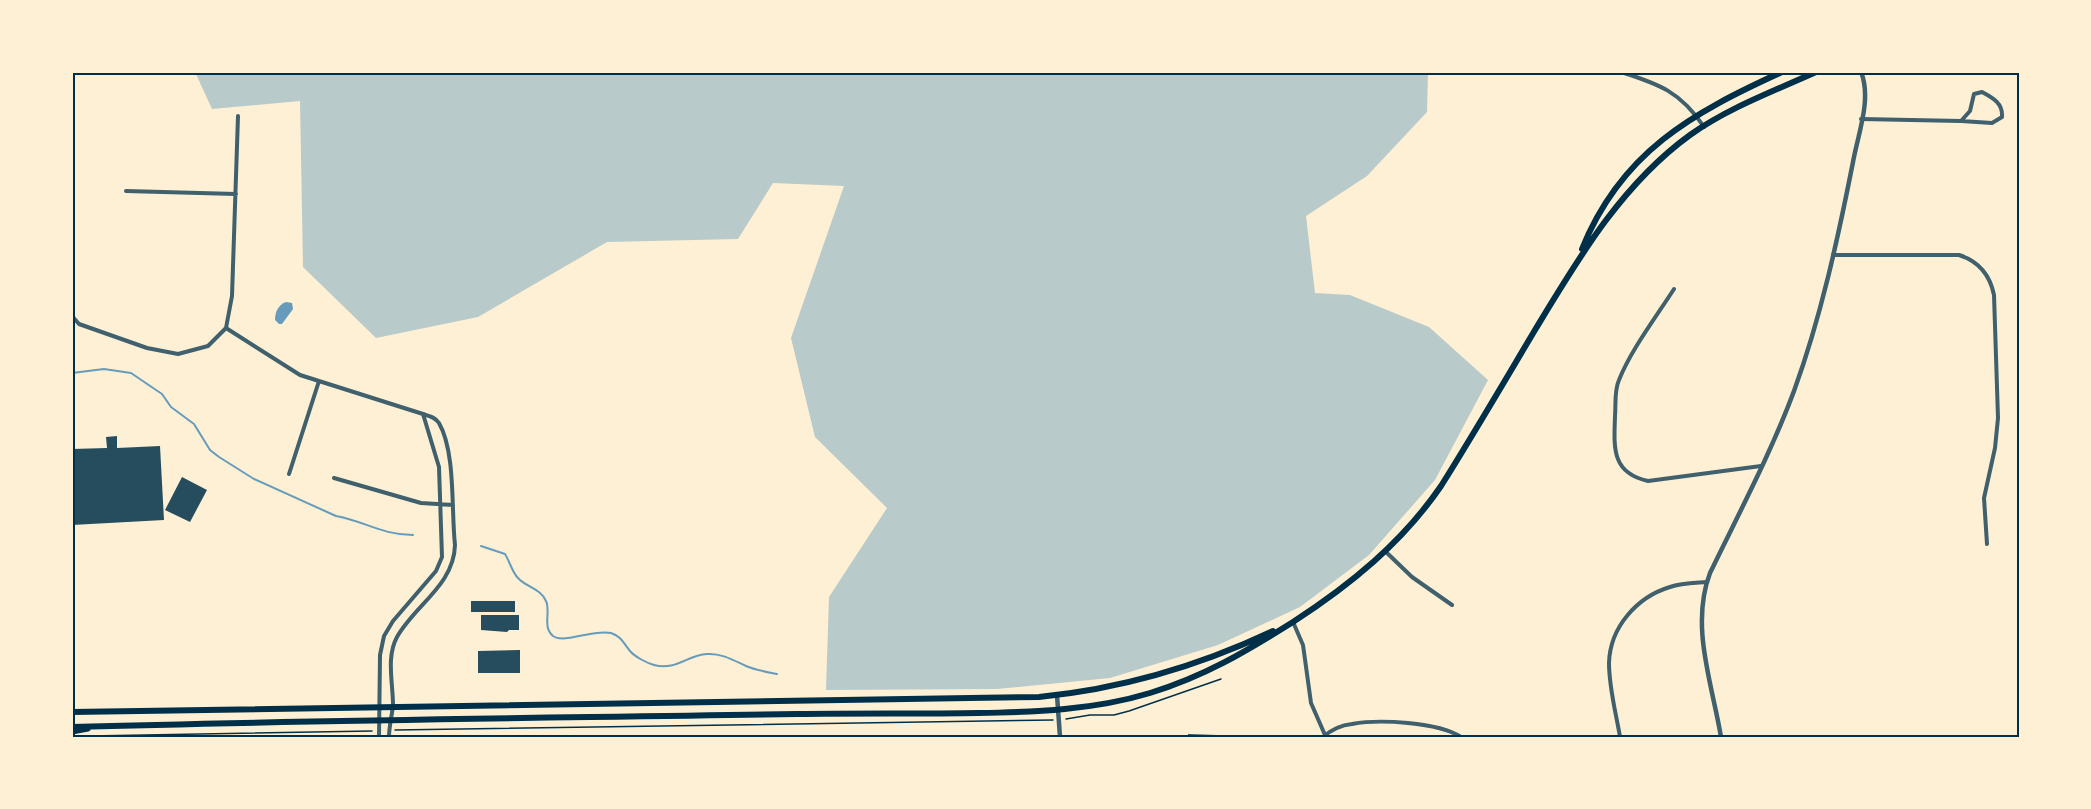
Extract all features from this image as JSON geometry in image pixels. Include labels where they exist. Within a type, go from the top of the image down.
[{"type":"main road","points":[[1578,258],[1597,215],[1621,180],[1651,149],[1697,115],[1734,94],[1782,72]]},
{"type":"main road","points":[[72,730],[97,727],[379,721],[1058,710],[1110,703],[1164,688],[1234,659],[1343,588],[1386,552],[1417,519],[1441,486],[1578,258],[1640,180],[1677,146],[1704,127],[1816,72]]},
{"type":"main road","points":[[72,712],[1016,698],[1057,695],[1149,678],[1236,647],[1293,622]]},
{"type":"street","points":[[1621,72],[1668,89],[1678,95],[1697,115],[1704,127]]},
{"type":"street","points":[[1721,737],[1701,608],[1707,582],[1794,392],[1805,358],[1845,203],[1861,119],[1865,86],[1861,72]]},
{"type":"street","points":[[1861,119],[1995,122],[2002,117],[2002,110],[1993,98],[1982,92],[1974,94],[1970,111],[1961,121]]},
{"type":"street","points":[[72,316],[79,324],[147,348],[178,354],[208,346],[226,328],[232,296],[238,116]]},
{"type":"street","points":[[126,191],[236,194]]},
{"type":"street","points":[[1832,255],[1948,253],[1971,260],[1983,269],[1988,278],[1994,295],[1998,418],[1995,448],[1984,498],[1987,544]]},
{"type":"street","points":[[1674,289],[1618,381],[1614,434],[1619,463],[1636,478],[1648,481],[1761,466]]},
{"type":"street","points":[[226,328],[300,375],[433,417],[443,435],[450,467],[455,550],[450,570],[403,628],[393,648],[393,706],[388,737]]},
{"type":"street","points":[[289,474],[319,381]]},
{"type":"street","points":[[378,737],[382,644],[393,621],[438,568],[443,547],[437,459],[423,414]]},
{"type":"street","points":[[334,478],[422,503],[453,506]]},
{"type":"street","points":[[1386,552],[1412,577],[1452,605]]},
{"type":"street","points":[[1620,737],[1609,662],[1612,646],[1621,625],[1635,607],[1651,594],[1678,585],[1707,582]]},
{"type":"street","points":[[1293,622],[1303,645],[1311,703],[1324,736],[1338,728],[1356,723],[1425,724],[1450,731],[1461,737]]},
{"type":"street","points":[[1057,695],[1060,737]]},
{"type":"path","points":[[388,730],[1042,722],[1122,713],[1221,678]]},
{"type":"path","points":[[86,736],[378,730]]},
{"type":"shaded area","points":[[195,72],[1428,72],[1427,112],[1367,176],[1306,216],[1315,293],[1350,295],[1429,327],[1488,380],[1435,480],[1369,555],[1300,607],[1218,645],[1110,678],[997,689],[826,690],[829,597],[887,508],[815,437],[791,338],[844,186],[773,183],[738,239],[607,242],[478,317],[376,338],[303,267],[300,101],[212,109]]},
{"type":"water","points":[[286,302],[292,303],[293,309],[282,324],[279,324],[275,320],[276,312]]},
{"type":"building","points":[[117,436],[117,448],[160,446],[164,520],[72,525],[72,449],[107,448],[106,437]]},
{"type":"building","points":[[182,477],[207,490],[190,522],[165,510]]},
{"type":"building","points":[[471,601],[515,601],[515,612],[471,612]]},
{"type":"building","points":[[481,615],[519,615],[519,630],[507,632],[481,630]]},
{"type":"building","points":[[520,650],[520,673],[478,673],[478,651]]},
{"type":"building","points":[[1188,734],[1217,735],[1217,737],[1188,737]]},
{"type":"waterway","points":[[72,373],[104,369],[131,373],[162,394],[171,407],[194,424],[210,450],[254,479],[336,516],[392,533],[413,535]]},
{"type":"waterway","points":[[481,546],[505,554],[518,578],[544,597],[547,605],[547,624],[553,636],[564,638],[611,633],[620,638],[635,655],[654,665],[669,666],[700,655],[712,654],[727,657],[753,669],[777,674]]}]
